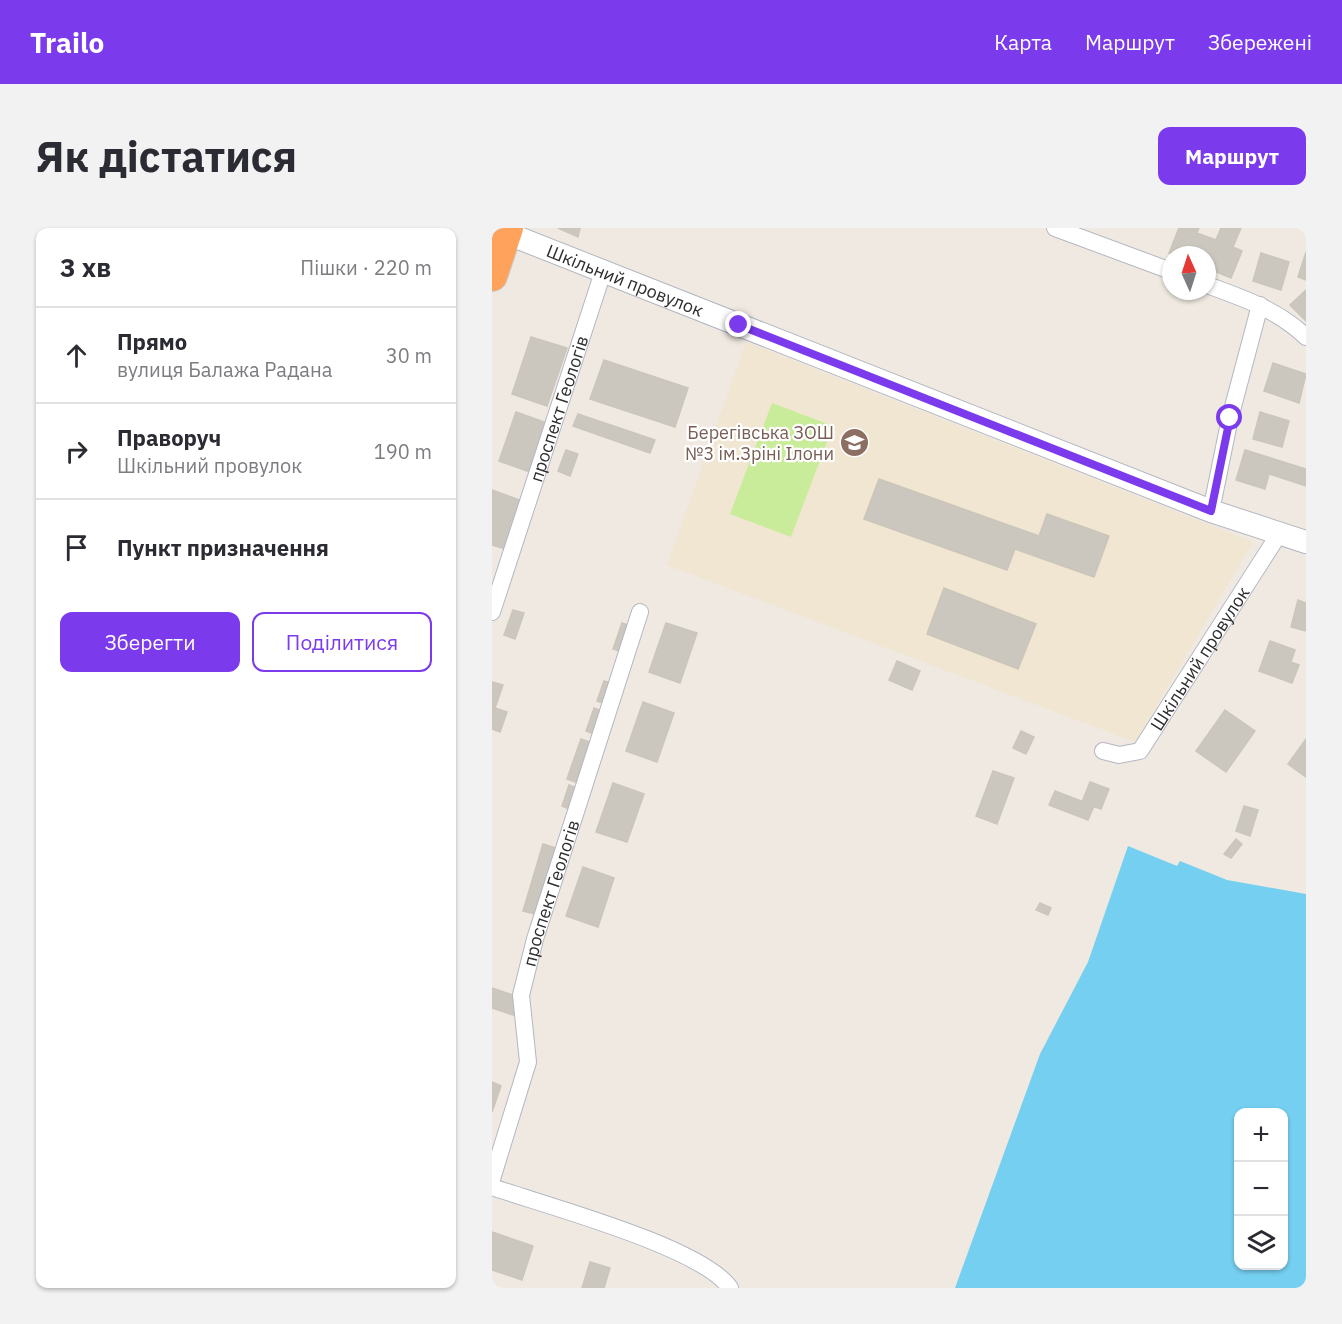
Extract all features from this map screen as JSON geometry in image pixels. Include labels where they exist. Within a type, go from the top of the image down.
[{"type":"highway","points":[[492,276],[507,231]]},
{"type":"main road","name":"Шкільний провулок","points":[[507,231],[603,272],[1211,511],[1306,542]]},
{"type":"street","points":[[1055,228],[1162,268]]},
{"type":"street","name":"проспект Геологів","points":[[492,612],[603,272]]},
{"type":"street","points":[[1216,288],[1260,304],[1294,325],[1306,337]]},
{"type":"street","points":[[1211,511],[1230,418],[1260,304]]},
{"type":"street","name":"Шкільний провулок","points":[[1103,751],[1119,755],[1140,751],[1279,534]]},
{"type":"street","name":"проспект Геологів","points":[[492,1179],[528,1062],[522,995],[535,939],[640,612]]},
{"type":"street","points":[[492,1187],[666,1246],[715,1271],[730,1288]]},
{"type":"shaded area","name":"Берегівська ЗОШ №3 ім.Зріні Ілони","points":[[746,342],[1253,542],[1135,742],[667,565]]},
{"type":"green space","points":[[772,403],[833,426],[791,537],[730,514]]},
{"type":"water","points":[[1128,846],[1177,866],[1180,861],[1227,880],[1306,894],[1306,1288],[955,1288],[1040,1054],[1088,962]]},
{"type":"building","points":[[558,228],[580,228],[578,237]]},
{"type":"building","points":[[1179,228],[1199,228],[1197,233],[1216,240],[1213,246],[1172,246]]},
{"type":"building","points":[[1221,228],[1241,228],[1233,247],[1242,251],[1231,278],[1216,272],[1216,246],[1213,246]]},
{"type":"building","points":[[1306,252],[1306,280],[1298,277]]},
{"type":"building","points":[[1261,253],[1289,262],[1281,290],[1253,281]]},
{"type":"building","points":[[1306,290],[1306,321],[1290,305]]},
{"type":"building","points":[[531,337],[567,348],[547,406],[512,394]]},
{"type":"building","points":[[604,360],[688,388],[675,427],[590,399]]},
{"type":"building","points":[[1273,363],[1306,374],[1299,403],[1264,391]]},
{"type":"building","points":[[516,412],[547,423],[530,472],[499,461]]},
{"type":"building","points":[[1260,412],[1289,421],[1282,447],[1253,439]]},
{"type":"building","points":[[578,414],[655,440],[650,453],[573,426]]},
{"type":"building","points":[[566,450],[578,454],[570,476],[558,471]]},
{"type":"building","points":[[1245,450],[1306,469],[1306,486],[1269,474],[1265,489],[1236,480]]},
{"type":"building","points":[[879,479],[1039,536],[1047,514],[1109,536],[1094,577],[1015,549],[1007,570],[864,519]]},
{"type":"building","points":[[492,490],[522,501],[505,549],[492,545]]},
{"type":"building","points":[[944,588],[1036,624],[1018,669],[927,634]]},
{"type":"building","points":[[1298,600],[1306,603],[1306,631],[1291,627]]},
{"type":"building","points":[[513,610],[524,613],[515,639],[504,635]]},
{"type":"building","points":[[622,623],[631,626],[623,652],[613,649]]},
{"type":"building","points":[[666,623],[697,633],[680,683],[649,672]]},
{"type":"building","points":[[1270,641],[1295,650],[1291,662],[1299,665],[1292,683],[1259,671]]},
{"type":"building","points":[[897,661],[920,671],[912,690],[889,680]]},
{"type":"building","points":[[604,681],[613,683],[606,704],[597,701]]},
{"type":"building","points":[[492,682],[503,685],[495,708],[492,707]]},
{"type":"building","points":[[643,702],[674,713],[657,762],[626,751]]},
{"type":"building","points":[[492,707],[507,712],[500,732],[492,729]]},
{"type":"building","points":[[594,708],[605,712],[597,735],[586,731]]},
{"type":"building","points":[[1225,710],[1255,731],[1226,772],[1196,751]]},
{"type":"building","points":[[1021,731],[1034,737],[1026,754],[1013,748]]},
{"type":"building","points":[[581,739],[595,744],[581,784],[567,779]]},
{"type":"building","points":[[1306,739],[1306,777],[1288,764]]},
{"type":"building","points":[[993,771],[1014,778],[997,824],[976,816]]},
{"type":"building","points":[[1090,782],[1109,789],[1101,809],[1082,802]]},
{"type":"building","points":[[613,783],[644,794],[627,842],[596,832]]},
{"type":"building","points":[[569,785],[579,789],[572,810],[562,806]]},
{"type":"building","points":[[1055,791],[1094,806],[1088,820],[1049,805]]},
{"type":"building","points":[[1244,806],[1258,810],[1250,836],[1236,831]]},
{"type":"building","points":[[1236,839],[1242,844],[1231,858],[1224,854]]},
{"type":"building","points":[[543,844],[559,849],[539,915],[523,911]]},
{"type":"building","points":[[583,867],[614,878],[598,927],[566,916]]},
{"type":"building","points":[[1040,903],[1051,908],[1048,915],[1036,910]]},
{"type":"building","points":[[492,988],[519,997],[513,1015],[492,1008]]},
{"type":"building","points":[[492,1082],[501,1086],[492,1112]]},
{"type":"building","points":[[492,1232],[533,1246],[522,1280],[492,1270]]},
{"type":"building","points":[[590,1262],[610,1268],[604,1288],[582,1288]]},
{"type":"place","name":"Берегівська ЗОШ №3 ім.Зріні Ілони","points":[[855,442]]},
{"type":"route","points":[[739,325],[1211,511],[1230,418]]}]
